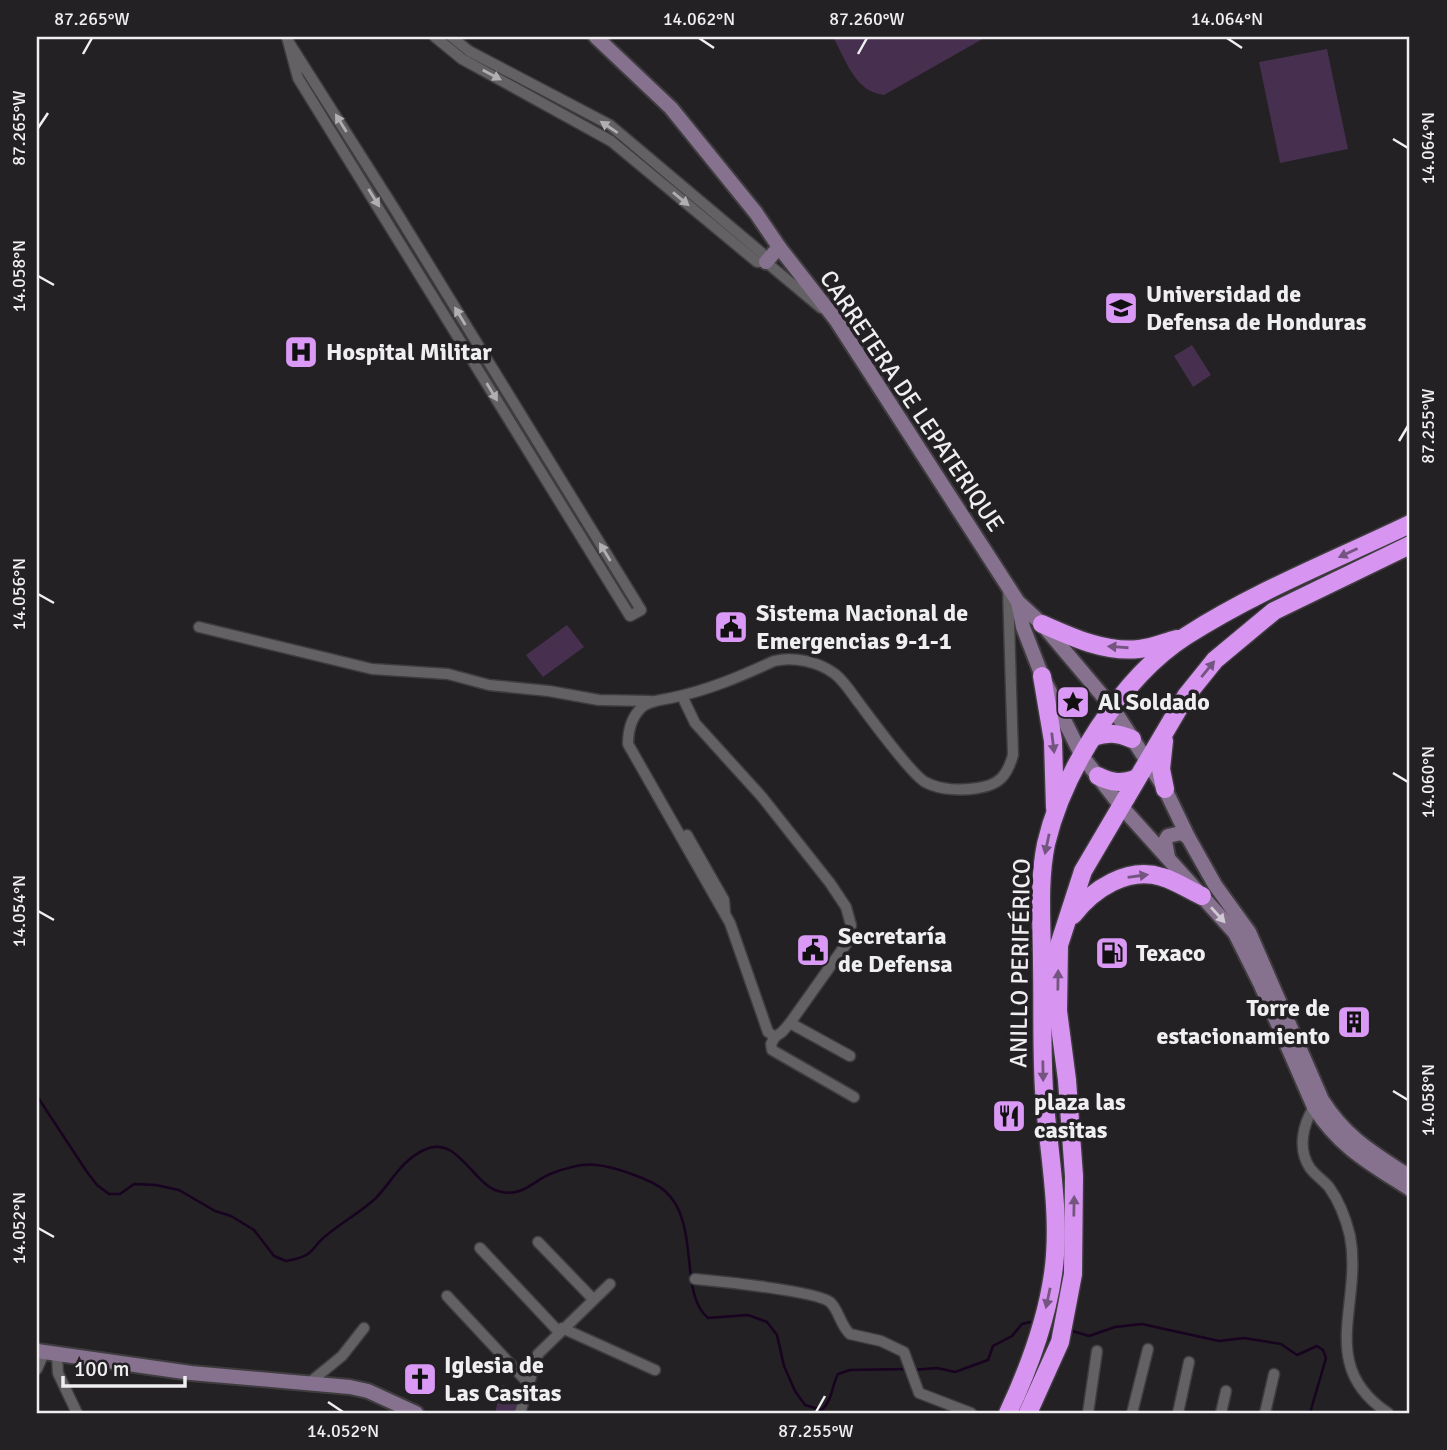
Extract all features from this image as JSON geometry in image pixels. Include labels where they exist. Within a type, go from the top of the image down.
[{"type":"highway","name":"ANILLO PERIFÉRICO","points":[[1009,1413],[1040,1339],[1053,1272],[1055,1224],[1044,1084],[1041,881],[1055,812],[1082,756],[1112,707],[1144,671],[1184,637],[1261,595],[1410,524]]},
{"type":"highway","name":"ANILLO PERIFÉRICO","points":[[1028,1413],[1060,1342],[1073,1274],[1073,1135],[1058,1011],[1059,945],[1083,871],[1186,696],[1215,660],[1274,611],[1410,545]]},
{"type":"highway","points":[[1042,624],[1069,636],[1105,646],[1139,649],[1184,637]]},
{"type":"highway","points":[[1042,676],[1053,741],[1055,812]]},
{"type":"highway","points":[[1165,789],[1161,759],[1169,725]]},
{"type":"highway","points":[[1093,737],[1106,733],[1120,734],[1132,739]]},
{"type":"highway","points":[[1098,776],[1110,782],[1124,783],[1137,778]]},
{"type":"highway","points":[[1064,926],[1084,901],[1108,884],[1131,876],[1149,874],[1165,877],[1202,896]]},
{"type":"main road","name":"CARRETERA DE LEPATERIQUE","points":[[596,37],[671,108],[756,213],[836,320],[1018,602],[1042,624],[1112,707],[1165,789],[1215,885],[1250,932],[1322,1100],[1331,1114],[1345,1131],[1362,1145],[1410,1177]]},
{"type":"main road","points":[[766,262],[779,247]]},
{"type":"main road","name":"CARRETERA DE LEPATERIQUE","points":[[1018,602],[1023,627],[1042,676],[1082,756],[1120,805],[1239,941],[1314,1107],[1337,1139],[1410,1189]]},
{"type":"main road","points":[[1169,861],[1165,841],[1168,836],[1181,833],[1188,837]]},
{"type":"main road","points":[[46,1353],[191,1373],[368,1391],[416,1413]]},
{"type":"street","points":[[435,37],[462,59],[611,141],[757,262],[766,262]]},
{"type":"street","points":[[452,37],[469,51],[610,125],[836,320]]},
{"type":"street","points":[[287,39],[641,610],[630,616],[298,78],[287,39]]},
{"type":"street","points":[[199,627],[372,669],[448,674],[489,685],[549,691],[598,700],[655,701],[715,688],[784,658],[813,662],[834,673],[842,681],[922,781],[940,788],[959,789],[990,786],[1001,781],[1009,769],[1013,755],[1008,586]]},
{"type":"street","points":[[682,696],[695,723],[799,842],[846,907],[851,925],[849,940],[790,1023],[771,1044],[772,1050],[854,1097]]},
{"type":"street","points":[[655,701],[642,707],[634,718],[628,732],[628,744],[730,923],[768,1032],[775,1037]]},
{"type":"street","points":[[790,1023],[850,1056]]},
{"type":"street","points":[[1314,1107],[1305,1121],[1303,1131],[1306,1158],[1309,1167],[1329,1187],[1343,1213],[1353,1254],[1353,1283],[1346,1335],[1348,1363],[1351,1374],[1364,1391],[1388,1413]]},
{"type":"street","points":[[538,1242],[593,1299]]},
{"type":"street","points":[[480,1248],[560,1329],[655,1370]]},
{"type":"street","points":[[695,1279],[780,1289],[826,1300],[833,1306],[850,1334],[892,1345],[904,1352],[919,1393],[971,1413]]},
{"type":"street","points":[[520,1413],[538,1354],[560,1329],[610,1284]]},
{"type":"street","points":[[447,1296],[529,1384]]},
{"type":"street","points":[[310,1383],[342,1356],[364,1328]]},
{"type":"street","points":[[1132,1413],[1148,1349]]},
{"type":"street","points":[[1088,1413],[1097,1351]]},
{"type":"street","points":[[37,1369],[46,1353],[77,1413]]},
{"type":"street","points":[[1178,1413],[1189,1362]]},
{"type":"street","points":[[1265,1413],[1274,1374]]},
{"type":"street","points":[[1221,1413],[1226,1391]]},
{"type":"shaded area","points":[[833,37],[986,37],[884,95],[866,88],[852,74]]},
{"type":"shaded area","points":[[1327,49],[1348,149],[1280,163],[1259,62]]},
{"type":"shaded area","points":[[1192,345],[1211,375],[1193,387],[1174,356]]},
{"type":"shaded area","points":[[567,625],[584,647],[543,677],[526,655]]},
{"type":"shaded area","points":[[502,1385],[521,1390],[515,1413],[495,1413]]},
{"type":"waterway","points":[[37,1096],[87,1172],[97,1185],[109,1194],[120,1194],[134,1184],[179,1190],[254,1230],[274,1256],[286,1261],[310,1252],[328,1234],[376,1198],[403,1165],[424,1150],[436,1147],[447,1149],[482,1181],[492,1188],[509,1193],[522,1190],[566,1168],[596,1165],[622,1171],[659,1187],[676,1205],[683,1221],[694,1292],[699,1307],[708,1318],[748,1315],[767,1322],[777,1335],[784,1366],[795,1391],[805,1405],[822,1410],[838,1374],[850,1370],[906,1369]]},
{"type":"waterway","points":[[912,1370],[937,1368],[955,1372],[988,1360],[993,1346],[1012,1336],[1022,1324],[1030,1322]]},
{"type":"waterway","points":[[1069,1330],[1089,1336],[1115,1327],[1142,1324],[1219,1341],[1244,1338],[1281,1344],[1297,1355],[1317,1346],[1323,1350],[1326,1358],[1310,1413]]},
{"type":"place","name":"Universidad de Defensa de Honduras","points":[[1121,308]]},
{"type":"place","name":"Hospital Militar","points":[[301,352]]},
{"type":"place","name":"Sistema Nacional de Emergencias 9-1-1","points":[[731,627]]},
{"type":"place","name":"Al Soldado","points":[[1073,702]]},
{"type":"place","name":"Secretaría de Defensa","points":[[813,950]]},
{"type":"place","name":"Texaco","points":[[1112,953]]},
{"type":"place","name":"Torre de estacionamiento","points":[[1354,1022]]},
{"type":"place","name":"plaza las casitas","points":[[1009,1116]]},
{"type":"place","name":"Iglesia de Las Casitas","points":[[420,1379]]}]
